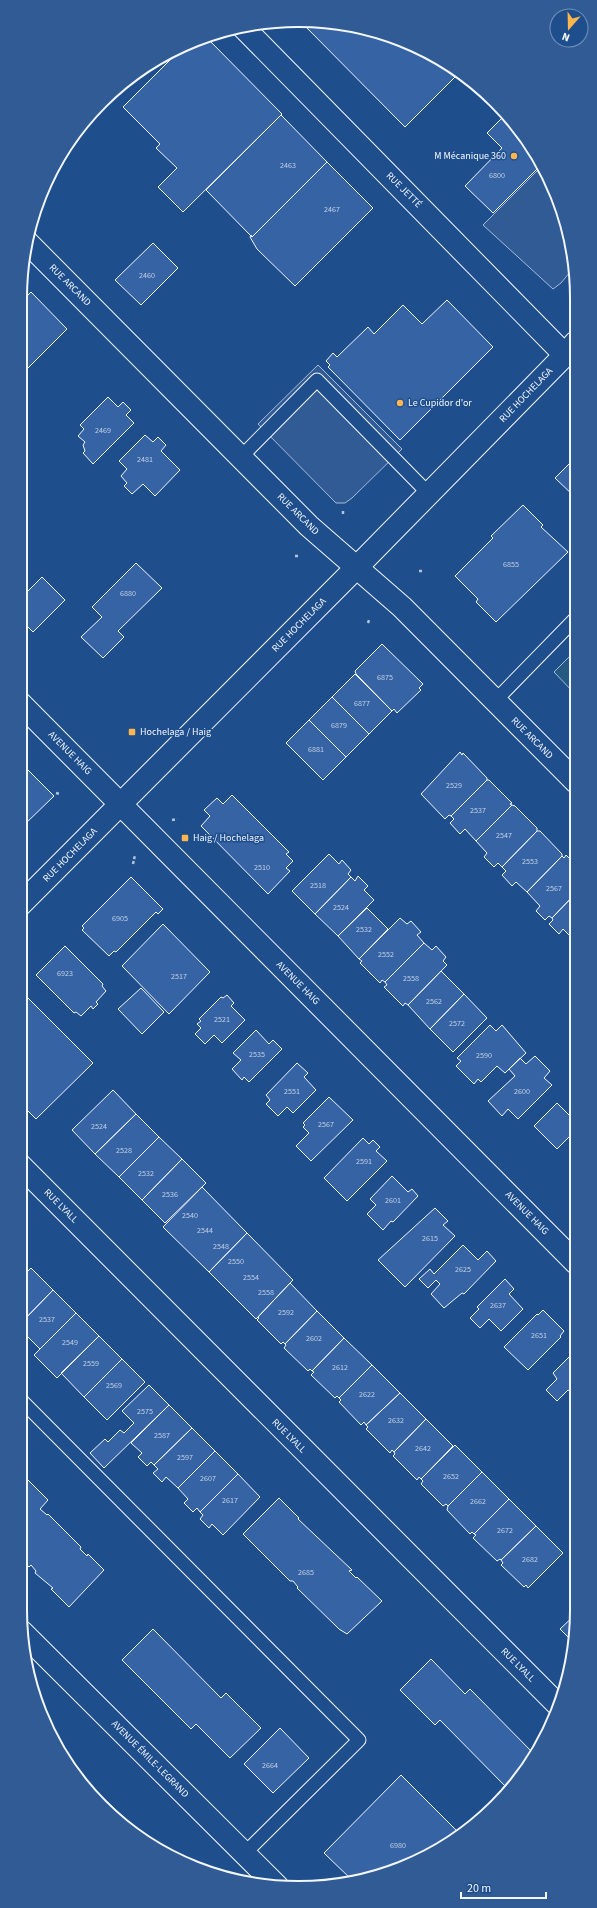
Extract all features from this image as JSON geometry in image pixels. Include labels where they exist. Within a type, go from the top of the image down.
[{"type":"street","name":"RUE JETTÉ","points":[[248,32],[570,349]]},
{"type":"street","name":"RUE ARCAND","points":[[32,247],[320,536],[402,607],[570,776]]},
{"type":"street","name":"RUE HOCHELAGA","points":[[27,898],[357,567],[570,349]]},
{"type":"street","name":"AVENUE HAIG","points":[[27,710],[570,1257]]},
{"type":"street","name":"RUE LYALL","points":[[27,1174],[554,1701]]},
{"type":"street","name":"AVENUE ÉMILE-LEGRAND","points":[[29,1639],[270,1879]]},
{"type":"lane","points":[[240,457],[317,380],[429,494]]},
{"type":"lane","points":[[495,701],[570,624]]},
{"type":"lane","points":[[27,1406],[359,1740],[244,1854]]},
{"type":"path","points":[[56,793],[60,794]]},
{"type":"path","points":[[133,864],[135,854]]},
{"type":"shaded area","points":[[538,170],[556,211],[565,246],[569,274],[561,283],[553,289],[483,225]]},
{"type":"shaded area","points":[[318,365],[402,449],[345,503],[336,503],[258,424]]},
{"type":"shaded area","points":[[570,656],[570,689],[554,672]]},
{"type":"building","points":[[306,27],[334,29],[386,41],[419,55],[455,77],[405,127]]},
{"type":"building","points":[[210,41],[282,114],[183,212],[158,187],[177,168],[156,148],[160,144],[123,107],[172,58]]},
{"type":"building","points":[[281,115],[327,162],[252,237],[206,190]]},
{"type":"building","name":"M Mécanique 360","points":[[502,118],[514,133],[537,169],[493,213],[465,186],[502,148],[487,133]]},
{"type":"building","points":[[327,162],[373,208],[295,286],[257,249],[250,237],[251,235],[252,237]]},
{"type":"building","points":[[153,243],[178,268],[141,305],[115,280]]},
{"type":"building","points":[[31,292],[67,329],[27,369],[27,298]]},
{"type":"building","name":"Le Cupidor d'or","points":[[447,300],[493,347],[400,440],[328,367],[330,365],[326,361],[333,353],[337,357],[368,327],[374,334],[403,305],[422,324]]},
{"type":"building","points":[[108,397],[118,407],[123,402],[131,410],[126,415],[134,423],[93,464],[83,453],[85,451],[83,445],[85,442],[78,436],[84,429],[80,425]]},
{"type":"building","points":[[145,435],[153,442],[158,437],[166,445],[161,451],[180,470],[155,496],[143,484],[132,494],[124,486],[127,483],[121,476],[127,469],[119,461]]},
{"type":"building","points":[[570,463],[570,492],[555,478]]},
{"type":"building","points":[[523,505],[543,525],[541,527],[568,552],[496,622],[476,602],[478,599],[455,576],[493,538],[491,536]]},
{"type":"building","points":[[136,563],[162,588],[118,631],[124,637],[103,658],[81,637],[102,617],[92,607]]},
{"type":"building","points":[[42,577],[65,600],[33,632],[27,626],[27,592]]},
{"type":"building","points":[[382,644],[423,684],[419,688],[421,690],[397,713],[394,709],[392,711],[356,674],[355,671]]},
{"type":"building","points":[[355,674],[392,711],[369,734],[332,697]]},
{"type":"building","points":[[332,697],[369,734],[346,757],[309,720]]},
{"type":"building","points":[[309,720],[346,757],[323,780],[286,743]]},
{"type":"building","points":[[460,752],[462,755],[463,753],[487,778],[487,780],[451,816],[449,815],[445,819],[421,794]]},
{"type":"building","points":[[27,769],[54,796],[27,822]]},
{"type":"building","points":[[487,780],[489,780],[512,803],[510,804],[512,805],[476,841],[465,829],[460,834],[450,823],[454,819],[451,816]]},
{"type":"building","points":[[232,795],[289,852],[286,854],[293,861],[286,868],[290,871],[268,894],[201,826],[210,816],[204,810],[217,798],[223,804]]},
{"type":"building","points":[[512,805],[515,806],[537,828],[537,831],[502,867],[498,863],[494,867],[484,857],[487,853],[476,841]]},
{"type":"building","points":[[537,831],[540,831],[562,854],[562,856],[527,892],[516,882],[512,886],[502,875],[506,871],[502,867]]},
{"type":"building","points":[[329,854],[339,864],[342,860],[351,870],[348,874],[351,877],[315,914],[292,891]]},
{"type":"building","points":[[566,855],[570,859],[570,899],[552,918],[549,916],[545,920],[536,911],[540,906],[527,892],[562,856],[564,858]]},
{"type":"building","points":[[358,876],[368,886],[364,890],[374,900],[338,936],[315,914],[351,877],[355,881]]},
{"type":"building","points":[[131,877],[163,909],[158,914],[156,912],[116,952],[114,951],[109,956],[82,930],[84,928],[82,926]]},
{"type":"building","points":[[570,899],[570,936],[563,929],[559,934],[549,924],[553,920],[552,918]]},
{"type":"building","points":[[367,908],[388,929],[359,959],[338,936]]},
{"type":"building","points":[[400,918],[407,924],[411,921],[421,932],[417,935],[424,943],[385,982],[382,980],[380,983],[360,963],[362,961],[359,959]]},
{"type":"building","points":[[163,924],[210,972],[169,1014],[122,966]]},
{"type":"building","points":[[424,943],[432,950],[436,946],[446,957],[443,961],[447,965],[408,1005],[405,1003],[403,1006],[384,987],[387,985],[385,982]]},
{"type":"building","points":[[65,946],[103,984],[102,986],[106,991],[96,1002],[98,1004],[93,1009],[91,1006],[81,1016],[76,1012],[74,1013],[36,975]]},
{"type":"building","points":[[441,971],[464,994],[430,1029],[408,1005]]},
{"type":"building","points":[[141,988],[164,1012],[142,1034],[118,1009]]},
{"type":"building","points":[[464,994],[487,1018],[453,1052],[430,1029]]},
{"type":"building","points":[[227,995],[234,1003],[231,1006],[245,1020],[222,1043],[214,1035],[205,1044],[195,1034],[201,1028],[197,1024],[201,1021],[199,1019],[221,997],[223,998]]},
{"type":"building","points":[[27,997],[93,1063],[36,1119],[27,1110]]},
{"type":"building","points":[[490,1025],[496,1031],[502,1025],[526,1053],[505,1073],[497,1066],[481,1082],[478,1079],[474,1084],[456,1066],[461,1061],[457,1058]]},
{"type":"building","points":[[256,1030],[269,1044],[273,1040],[282,1049],[249,1082],[244,1077],[242,1080],[232,1069],[241,1060],[233,1053]]},
{"type":"building","points":[[535,1056],[550,1071],[544,1078],[552,1085],[518,1119],[508,1109],[502,1116],[488,1101],[515,1076],[509,1069],[520,1058],[526,1064]]},
{"type":"building","points":[[297,1063],[308,1073],[304,1077],[316,1090],[293,1113],[287,1107],[278,1116],[266,1104],[270,1100],[266,1095]]},
{"type":"building","points":[[113,1090],[136,1114],[95,1154],[72,1130]]},
{"type":"building","points":[[329,1097],[353,1120],[311,1161],[296,1146],[309,1133],[303,1127],[305,1125],[303,1123]]},
{"type":"building","points":[[557,1103],[569,1115],[570,1114],[570,1136],[557,1149],[534,1126]]},
{"type":"building","points":[[136,1114],[159,1137],[119,1177],[95,1154]]},
{"type":"building","points":[[159,1137],[182,1159],[142,1200],[119,1177]]},
{"type":"building","points":[[363,1138],[369,1144],[373,1140],[380,1147],[376,1151],[387,1161],[347,1201],[324,1178]]},
{"type":"building","points":[[182,1159],[206,1183],[165,1223],[142,1200]]},
{"type":"building","points":[[392,1176],[408,1192],[412,1189],[418,1196],[393,1222],[391,1221],[383,1230],[367,1214],[376,1205],[370,1199]]},
{"type":"building","points":[[202,1187],[247,1233],[209,1272],[163,1227]]},
{"type":"building","points":[[435,1208],[448,1221],[443,1225],[455,1236],[405,1287],[378,1260]]},
{"type":"building","points":[[247,1233],[293,1280],[256,1319],[209,1272]]},
{"type":"building","points":[[463,1245],[478,1260],[487,1251],[496,1261],[464,1294],[462,1293],[444,1308],[431,1294],[440,1284],[436,1280],[428,1288],[419,1279],[430,1269],[434,1274]]},
{"type":"building","points":[[31,1268],[53,1290],[27,1317],[27,1272]]},
{"type":"building","points":[[505,1279],[514,1289],[509,1294],[523,1309],[501,1331],[489,1319],[480,1328],[470,1318],[479,1309],[477,1307]]},
{"type":"building","points":[[290,1283],[317,1311],[285,1344],[283,1342],[281,1344],[257,1320],[259,1318],[258,1317]]},
{"type":"building","points":[[53,1290],[76,1313],[40,1349],[27,1336],[27,1317]]},
{"type":"building","points":[[543,1310],[564,1331],[560,1336],[561,1337],[528,1370],[504,1347],[537,1314],[538,1315]]},
{"type":"building","points":[[317,1311],[344,1338],[312,1371],[310,1369],[308,1371],[284,1348],[286,1345],[285,1344]]},
{"type":"building","points":[[76,1313],[99,1336],[57,1378],[34,1355]]},
{"type":"building","points":[[99,1336],[122,1359],[84,1397],[61,1373]]},
{"type":"building","points":[[344,1338],[372,1365],[339,1398],[337,1396],[335,1398],[311,1375],[314,1372],[312,1371]]},
{"type":"building","points":[[570,1356],[570,1391],[568,1390],[557,1401],[546,1390],[557,1379],[553,1373]]},
{"type":"building","points":[[122,1359],[145,1382],[107,1420],[84,1397]]},
{"type":"building","points":[[372,1365],[400,1393],[366,1425],[364,1422],[361,1425],[339,1402],[341,1400],[339,1398]]},
{"type":"building","points":[[149,1385],[169,1405],[104,1468],[90,1453],[105,1439],[108,1442],[120,1430],[124,1433],[134,1423],[122,1411]]},
{"type":"building","points":[[400,1393],[426,1419],[394,1452],[392,1450],[390,1453],[366,1429],[368,1427],[366,1425]]},
{"type":"building","points":[[169,1405],[192,1428],[154,1465],[151,1462],[147,1466],[138,1457],[142,1453],[131,1443]]},
{"type":"building","points":[[426,1419],[453,1446],[421,1479],[419,1477],[417,1480],[393,1456],[395,1454],[394,1452]]},
{"type":"building","points":[[192,1428],[215,1451],[178,1488],[166,1477],[162,1482],[153,1473],[158,1469],[154,1465]]},
{"type":"building","points":[[455,1445],[482,1472],[448,1506],[446,1504],[443,1506],[421,1484],[423,1481],[421,1479]]},
{"type":"building","points":[[215,1451],[238,1474],[200,1512],[197,1508],[193,1512],[184,1503],[188,1499],[178,1488]]},
{"type":"building","points":[[482,1472],[509,1499],[474,1534],[472,1532],[470,1534],[447,1510],[448,1506]]},
{"type":"building","points":[[238,1474],[260,1497],[223,1535],[212,1524],[209,1528],[200,1519],[203,1515],[200,1512]]},
{"type":"building","points":[[27,1479],[48,1500],[40,1509],[47,1515],[48,1514],[81,1547],[80,1549],[87,1556],[88,1554],[104,1570],[69,1607],[51,1589],[53,1588],[35,1573],[36,1571],[31,1565],[29,1567],[27,1565]]},
{"type":"building","points":[[279,1498],[299,1518],[298,1519],[352,1570],[349,1571],[356,1578],[357,1577],[382,1601],[347,1634],[339,1629],[297,1588],[298,1587],[293,1581],[290,1581],[243,1534]]},
{"type":"building","points":[[509,1499],[536,1526],[501,1560],[500,1559],[497,1561],[473,1538],[476,1535],[474,1534]]},
{"type":"building","points":[[536,1526],[563,1553],[528,1588],[526,1585],[524,1587],[501,1565],[503,1563],[501,1560]]},
{"type":"building","points":[[569,1620],[568,1637],[560,1629]]},
{"type":"building","points":[[153,1629],[221,1698],[226,1693],[261,1728],[230,1758],[196,1724],[191,1729],[122,1660]]},
{"type":"building","points":[[431,1659],[465,1694],[470,1689],[530,1750],[505,1786],[440,1720],[435,1725],[400,1690]]},
{"type":"building","points":[[280,1728],[309,1758],[273,1793],[244,1764]]},
{"type":"building","points":[[401,1775],[456,1830],[419,1853],[386,1867],[348,1876],[324,1853]]},
{"type":"building","points":[[111,1805],[127,1820],[119,1814]]},
{"type":"place","name":"M Mécanique 360","points":[[514,156]]},
{"type":"place","name":"Le Cupidor d'or","points":[[400,403]]},
{"type":"place","name":"Hochelaga / Haig","points":[[132,732]]},
{"type":"place","name":"Haig / Hochelaga","points":[[185,838]]}]
